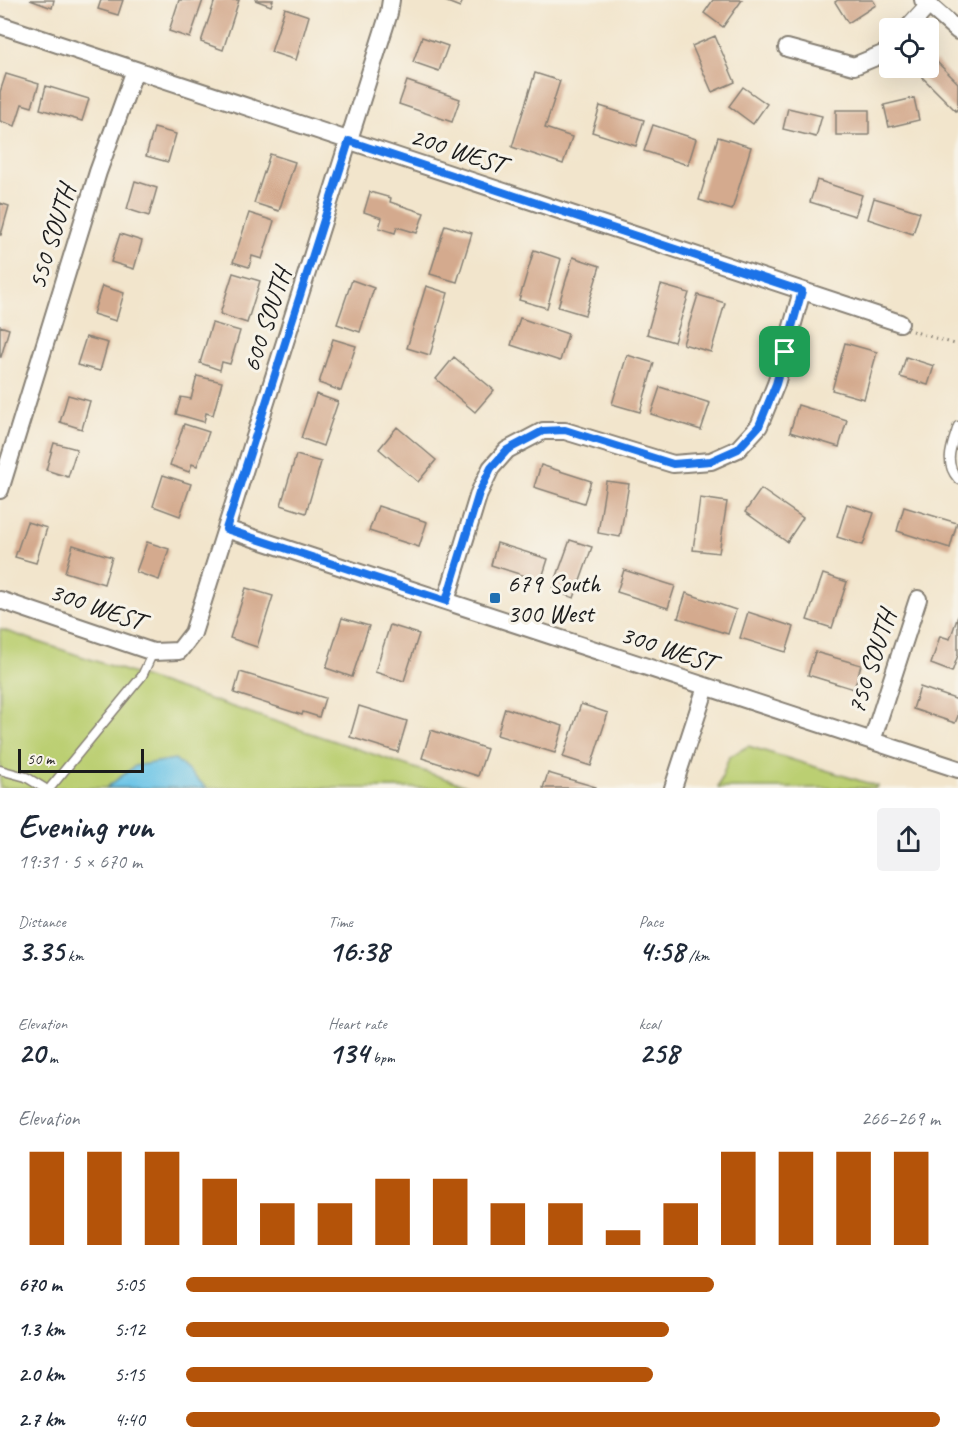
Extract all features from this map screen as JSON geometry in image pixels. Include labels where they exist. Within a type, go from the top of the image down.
[{"type":"street","name":"600 SOUTH","points":[[179,651],[193,633],[349,141],[391,0]]},
{"type":"street","points":[[915,18],[926,3],[958,31]]},
{"type":"street","name":"200 WEST","points":[[0,25],[902,326]]},
{"type":"street","points":[[787,48],[854,66],[879,56]]},
{"type":"street","name":"550 SOUTH","points":[[0,490],[98,172],[135,70]]},
{"type":"street","points":[[446,601],[479,493],[491,468],[507,450],[543,431],[565,430],[673,464],[711,461],[738,449],[759,426],[776,384],[802,291]]},
{"type":"street","name":"300 WEST","points":[[226,529],[958,770]]},
{"type":"street","name":"750 SOUTH","points":[[872,741],[918,599]]},
{"type":"street","name":"300 WEST","points":[[0,600],[153,652],[179,651]]},
{"type":"street","points":[[673,788],[705,687]]},
{"type":"lane","points":[[958,426],[949,454],[951,470],[958,479]]},
{"type":"lane","points":[[50,788],[142,676],[153,652]]},
{"type":"lane","points":[[0,770],[26,777],[44,788]]},
{"type":"path","points":[[902,326],[958,345]]},
{"type":"green space","points":[[0,629],[474,788],[0,788]]},
{"type":"green space","points":[[748,746],[877,786],[876,788],[718,788],[729,757]]},
{"type":"water","points":[[175,759],[207,788],[106,788],[135,766]]},
{"type":"building","points":[[30,0],[54,0],[52,8]]},
{"type":"building","points":[[101,0],[123,0],[118,15],[98,9]]},
{"type":"building","points":[[179,0],[203,0],[190,38],[169,31]]},
{"type":"building","points":[[215,0],[239,0],[223,50],[201,42]]},
{"type":"building","points":[[255,0],[273,0],[271,6]]},
{"type":"building","points":[[442,0],[463,0],[460,7]]},
{"type":"building","points":[[713,0],[742,0],[723,27],[704,13]]},
{"type":"building","points":[[838,0],[873,0],[876,5],[848,23],[835,2]]},
{"type":"building","points":[[285,8],[309,16],[296,60],[271,52]]},
{"type":"building","points":[[715,36],[735,82],[712,92],[692,46]]},
{"type":"building","points":[[422,37],[448,46],[439,71],[413,62]]},
{"type":"building","points":[[939,64],[958,83],[956,111],[923,78],[939,78]]},
{"type":"building","points":[[535,73],[560,81],[545,128],[572,137],[563,164],[512,147]]},
{"type":"building","points":[[6,74],[39,84],[32,107],[22,104],[15,126],[0,121],[0,92]]},
{"type":"building","points":[[407,81],[460,99],[452,122],[399,104]]},
{"type":"building","points":[[46,86],[89,99],[82,121],[40,109]]},
{"type":"building","points":[[743,87],[767,104],[753,124],[729,106]]},
{"type":"building","points":[[914,98],[919,120],[889,127],[884,105]]},
{"type":"building","points":[[600,106],[644,120],[636,146],[592,132]]},
{"type":"building","points":[[788,108],[822,116],[816,137],[783,129]]},
{"type":"building","points":[[836,110],[869,110],[869,135],[836,135]]},
{"type":"building","points":[[653,125],[696,139],[688,165],[644,151]]},
{"type":"building","points":[[154,128],[176,134],[168,162],[146,156]]},
{"type":"building","points":[[718,137],[751,147],[732,210],[699,200]]},
{"type":"building","points":[[270,154],[295,162],[279,211],[254,203]]},
{"type":"building","points":[[817,180],[862,195],[855,216],[810,202]]},
{"type":"building","points":[[135,181],[157,188],[149,216],[127,209]]},
{"type":"building","points":[[370,192],[391,198],[390,202],[424,213],[417,233],[397,227],[395,233],[379,228],[382,218],[364,212]]},
{"type":"building","points":[[874,198],[920,212],[913,234],[868,219]]},
{"type":"building","points":[[0,203],[9,206],[1,235],[0,235]]},
{"type":"building","points":[[249,213],[274,221],[262,259],[252,256],[249,267],[233,262]]},
{"type":"building","points":[[445,225],[472,233],[457,282],[430,274]]},
{"type":"building","points":[[120,234],[142,241],[134,269],[111,262]]},
{"type":"building","points":[[534,250],[561,259],[547,308],[519,300]]},
{"type":"building","points":[[573,257],[600,266],[585,315],[558,307]]},
{"type":"building","points":[[233,273],[260,281],[247,323],[220,314]]},
{"type":"building","points":[[352,280],[374,288],[360,332],[337,324]]},
{"type":"building","points":[[661,285],[689,293],[674,342],[647,334]]},
{"type":"building","points":[[102,286],[124,293],[116,321],[93,314]]},
{"type":"building","points":[[426,286],[448,293],[430,355],[407,348]]},
{"type":"building","points":[[698,295],[725,303],[711,352],[683,344]]},
{"type":"building","points":[[520,318],[568,334],[560,361],[511,345]]},
{"type":"building","points":[[212,323],[240,331],[230,364],[222,362],[220,370],[200,363]]},
{"type":"building","points":[[0,326],[9,329],[1,357],[0,357]]},
{"type":"building","points":[[86,337],[108,343],[100,371],[77,365]]},
{"type":"building","points":[[333,339],[356,346],[341,391],[319,383]]},
{"type":"building","points":[[845,343],[877,352],[864,399],[832,390]]},
{"type":"building","points":[[627,355],[654,363],[640,412],[612,404]]},
{"type":"building","points":[[454,357],[494,390],[475,412],[436,379]]},
{"type":"building","points":[[906,357],[934,366],[928,385],[900,377]]},
{"type":"building","points":[[197,376],[222,382],[213,415],[206,413],[204,422],[176,414],[181,397],[191,399]]},
{"type":"building","points":[[660,387],[710,403],[701,430],[651,414]]},
{"type":"building","points":[[316,394],[338,402],[323,446],[301,438]]},
{"type":"building","points":[[68,395],[90,401],[82,429],[60,422]]},
{"type":"building","points":[[798,405],[847,420],[839,447],[790,432]]},
{"type":"building","points":[[184,424],[209,432],[197,466],[192,464],[189,472],[170,465]]},
{"type":"building","points":[[397,427],[436,460],[418,482],[379,449]]},
{"type":"building","points":[[54,443],[77,449],[68,477],[46,470]]},
{"type":"building","points":[[296,455],[321,462],[306,513],[281,505]]},
{"type":"building","points":[[541,465],[591,481],[584,503],[534,487]]},
{"type":"building","points":[[163,475],[191,484],[180,516],[153,506]]},
{"type":"building","points":[[606,481],[629,484],[620,537],[598,533]]},
{"type":"building","points":[[761,489],[803,518],[787,542],[745,512]]},
{"type":"building","points":[[700,498],[727,502],[719,553],[693,550]]},
{"type":"building","points":[[847,504],[874,513],[863,545],[837,537]]},
{"type":"building","points":[[378,506],[427,522],[419,547],[369,531]]},
{"type":"building","points":[[904,507],[957,523],[950,548],[897,531]]},
{"type":"building","points":[[27,522],[47,528],[36,563],[15,557]]},
{"type":"building","points":[[570,540],[592,547],[574,598],[552,590]]},
{"type":"building","points":[[147,542],[169,549],[159,580],[136,572]]},
{"type":"building","points":[[497,543],[548,559],[541,581],[491,565]]},
{"type":"building","points":[[73,545],[112,557],[104,584],[65,572]]},
{"type":"building","points":[[624,570],[675,586],[668,608],[617,592]]},
{"type":"building","points":[[823,574],[847,582],[832,628],[807,620]]},
{"type":"building","points":[[246,588],[273,596],[257,647],[230,638]]},
{"type":"building","points":[[686,593],[736,610],[728,634],[678,618]]},
{"type":"building","points":[[748,612],[794,627],[786,652],[740,638]]},
{"type":"building","points":[[958,616],[958,655],[952,672],[931,664],[940,636],[950,639]]},
{"type":"building","points":[[342,618],[369,626],[352,677],[326,668]]},
{"type":"building","points":[[390,625],[419,634],[404,681],[375,672]]},
{"type":"building","points":[[815,652],[861,665],[854,689],[808,675]]},
{"type":"building","points":[[240,672],[325,698],[319,717],[303,712],[302,715],[234,693]]},
{"type":"building","points":[[920,687],[958,700],[958,716],[955,723],[913,709]]},
{"type":"building","points":[[581,704],[608,713],[591,766],[563,757]]},
{"type":"building","points":[[359,706],[407,721],[398,752],[350,737]]},
{"type":"building","points":[[505,708],[563,726],[555,753],[497,735]]},
{"type":"building","points":[[431,730],[487,749],[478,776],[422,758]]},
{"type":"building","points":[[548,773],[596,787],[596,788],[543,788]]},
{"type":"place","name":"679 South 300 West","points":[[495,598]]},
{"type":"route","points":[[349,141],[802,291],[785,352],[776,384],[759,426],[738,449],[711,461],[673,464],[565,430],[543,431],[507,450],[491,468],[479,493],[446,601],[226,529],[349,141]]}]
